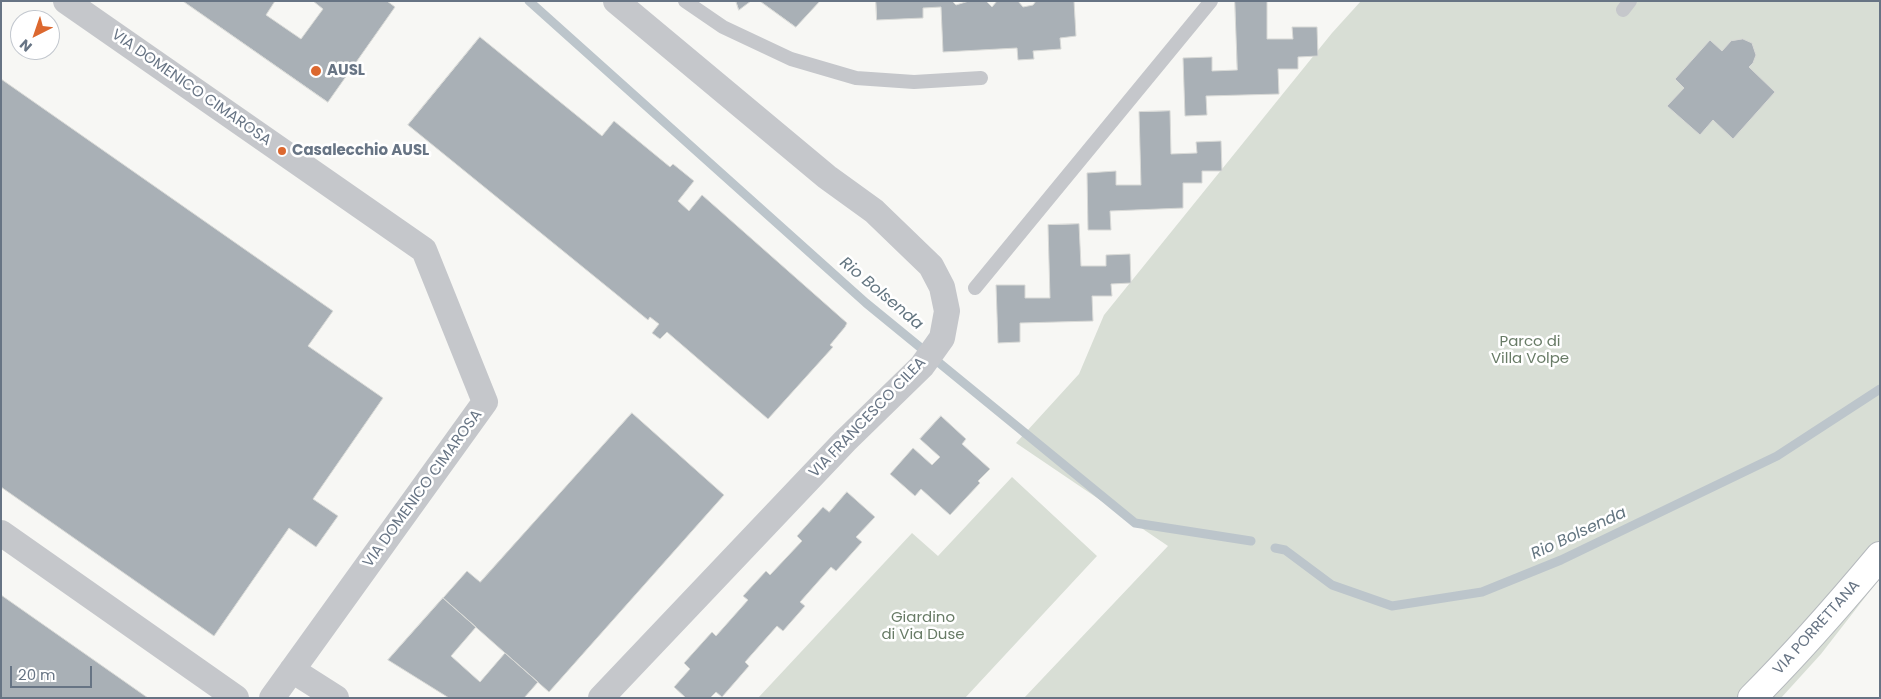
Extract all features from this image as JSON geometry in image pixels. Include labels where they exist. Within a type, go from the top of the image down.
[{"type":"main road","name":"VIA PORRETTANA","points":[[1752,698],[1837,608],[1880,556]]},
{"type":"street","name":"VIA DOMENICO CIMAROSA","points":[[66,1],[424,250],[485,402],[272,698]]},
{"type":"street","name":"VIA FRANCESCO CILEA","points":[[601,698],[846,442],[922,366],[942,338],[947,311],[942,287],[931,266],[874,210],[827,177],[616,1]]},
{"type":"street","points":[[1,533],[236,698]]},
{"type":"street","points":[[292,670],[336,698]]},
{"type":"lane","points":[[684,1],[724,27],[792,59],[856,78],[914,82],[981,78]]},
{"type":"lane","points":[[975,288],[1211,1]]},
{"type":"green space","name":"Parco di Villa Volpe","points":[[1361,1],[1880,1],[1880,578],[1821,654],[1781,698],[1024,698],[1168,546],[1016,443],[1079,374],[1104,315],[1332,33]]},
{"type":"green space","name":"Giardino di Via Duse","points":[[1012,477],[1097,556],[965,698],[758,698],[912,533],[938,556]]},
{"type":"building","name":"AUSL","points":[[183,1],[275,1],[266,15],[301,39],[323,9],[313,1],[387,1],[395,7],[328,102]]},
{"type":"building","points":[[736,1],[751,1],[739,10]]},
{"type":"building","points":[[760,1],[820,1],[796,27]]},
{"type":"building","points":[[876,1],[952,1],[956,5],[969,1],[986,1],[992,7],[997,1],[1018,1],[1023,7],[1033,5],[1036,1],[1074,1],[1076,36],[1060,38],[1061,49],[1033,51],[1034,59],[1018,60],[1017,48],[943,52],[941,7],[923,8],[923,18],[877,20]]},
{"type":"building","points":[[1235,1],[1267,1],[1267,39],[1293,39],[1292,27],[1317,27],[1318,56],[1298,57],[1298,69],[1278,69],[1279,94],[1206,96],[1207,115],[1185,116],[1183,58],[1212,57],[1212,71],[1237,70]]},
{"type":"building","points":[[480,37],[602,136],[614,121],[670,167],[673,164],[694,181],[678,201],[689,211],[702,195],[847,323],[830,345],[833,347],[768,419],[667,332],[660,339],[652,333],[659,324],[650,317],[648,320],[408,125]]},
{"type":"building","points":[[1743,39],[1752,43],[1756,55],[1749,67],[1775,92],[1733,139],[1713,120],[1700,135],[1667,106],[1684,88],[1675,79],[1710,40],[1722,51],[1731,41]]},
{"type":"building","points":[[1,79],[333,311],[308,346],[383,398],[313,499],[338,516],[316,547],[289,528],[214,636],[1,487]]},
{"type":"building","points":[[1170,111],[1171,154],[1197,153],[1196,142],[1221,141],[1222,171],[1202,171],[1202,183],[1183,183],[1183,208],[1110,211],[1111,230],[1088,230],[1087,173],[1116,171],[1116,185],[1141,185],[1139,112]]},
{"type":"building","points":[[1079,224],[1081,266],[1106,266],[1106,255],[1130,254],[1131,283],[1111,284],[1112,296],[1092,296],[1093,321],[1020,323],[1020,342],[998,343],[996,285],[1025,285],[1025,298],[1050,298],[1048,225]]},
{"type":"building","points":[[632,413],[724,495],[549,692],[443,598],[467,571],[480,582]]},
{"type":"building","points":[[941,416],[966,439],[962,444],[990,469],[978,481],[980,483],[950,515],[921,489],[915,496],[890,474],[913,448],[932,465],[940,457],[920,439]]},
{"type":"building","points":[[847,492],[875,517],[856,537],[862,542],[836,571],[831,567],[800,602],[805,606],[783,631],[777,626],[745,662],[749,666],[722,697],[716,692],[710,698],[686,698],[674,687],[690,669],[684,663],[712,632],[716,636],[748,600],[743,596],[766,571],[770,575],[802,541],[797,536],[823,507],[829,512]]},
{"type":"building","points":[[1,595],[148,698],[1,698]]},
{"type":"building","points":[[443,598],[476,627],[451,656],[480,682],[505,653],[538,682],[524,698],[449,698],[388,660]]},
{"type":"waterway","name":"Rio Bolsenda","points":[[529,1],[866,303],[1135,523],[1251,541]]},
{"type":"waterway","name":"Rio Bolsenda","points":[[1275,548],[1285,550],[1332,585],[1392,606],[1482,592],[1561,560],[1777,456],[1880,389]]},
{"type":"place","name":"AUSL","points":[[316,71]]},
{"type":"place","name":"Casalecchio AUSL","points":[[282,151]]}]
